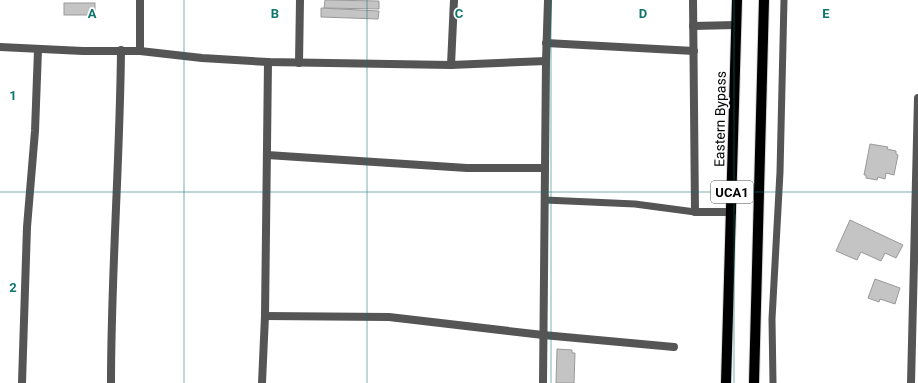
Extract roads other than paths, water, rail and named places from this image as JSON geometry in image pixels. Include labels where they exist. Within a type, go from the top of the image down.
[{"type":"main road","name":"Eastern Bypass","points":[[726,383],[737,0]]},
{"type":"main road","points":[[754,383],[764,0]]},
{"type":"street","points":[[140,0],[140,51]]},
{"type":"street","points":[[299,63],[300,0]]},
{"type":"street","points":[[451,65],[454,0]]},
{"type":"street","points":[[543,383],[546,43],[548,0]]},
{"type":"street","points":[[693,0],[696,212],[732,212]]},
{"type":"street","points":[[693,26],[736,25]]},
{"type":"street","points":[[546,43],[694,51]]},
{"type":"street","points":[[0,47],[38,50],[140,51],[202,58],[299,63],[451,65],[546,61]]},
{"type":"street","points":[[22,383],[26,227],[35,131],[38,50]]},
{"type":"street","points":[[111,383],[111,308],[121,50]]},
{"type":"street","points":[[262,383],[265,316],[268,62]]},
{"type":"street","points":[[911,383],[918,98]]},
{"type":"street","points":[[267,155],[467,168],[545,168]]},
{"type":"street","points":[[265,316],[389,317],[543,335],[674,347]]},
{"type":"lane","points":[[773,383],[772,319],[780,172],[784,0]]},
{"type":"lane","points":[[545,200],[635,204],[696,212]]}]
